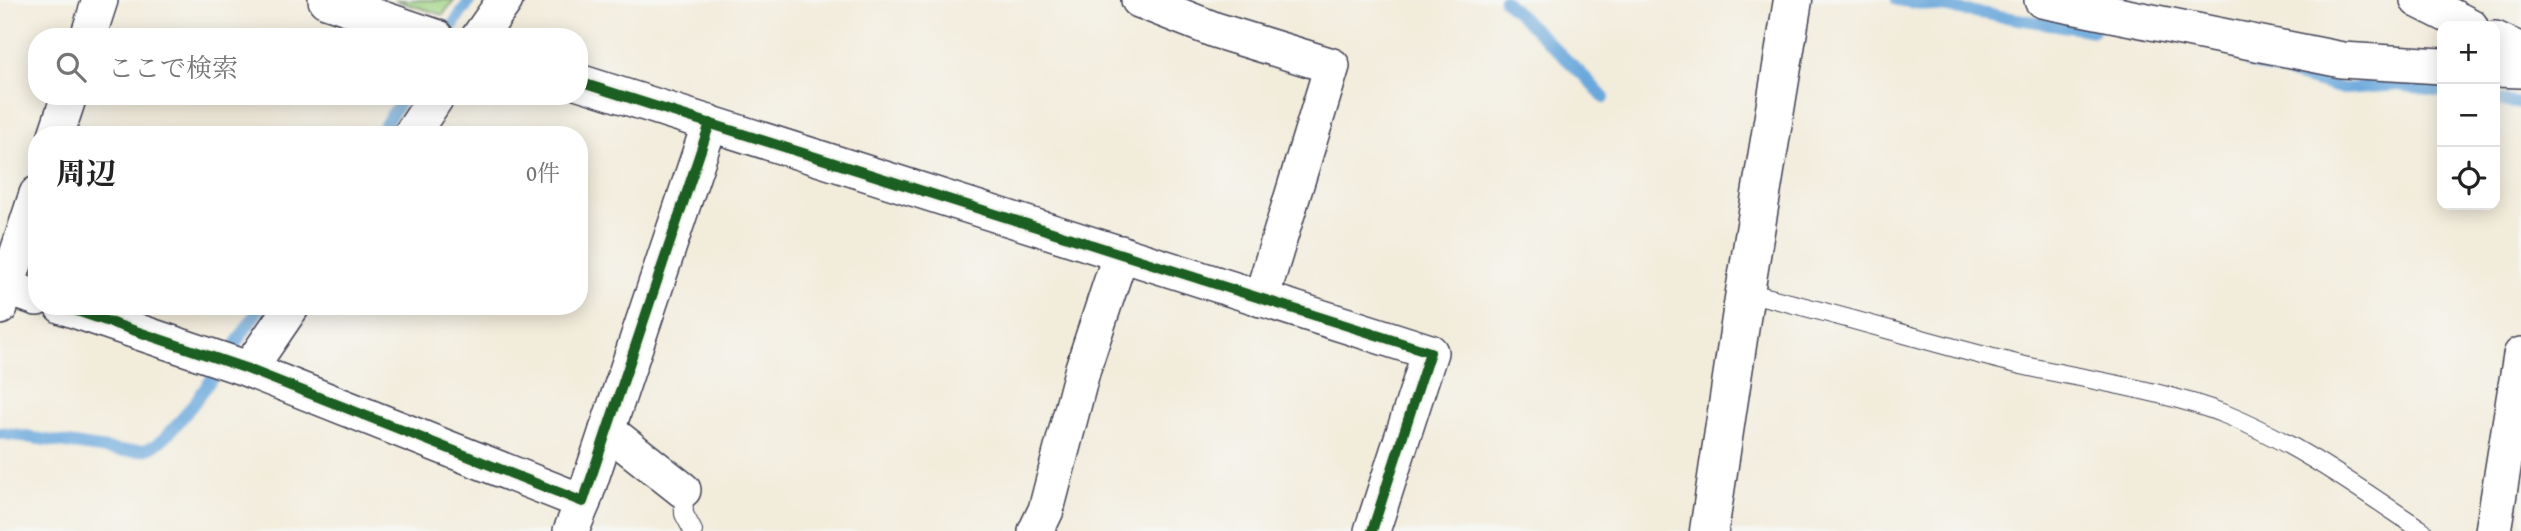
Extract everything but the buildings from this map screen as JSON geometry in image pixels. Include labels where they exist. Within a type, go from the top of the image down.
[{"type":"street","points":[[91,28],[100,0]]},
{"type":"street","points":[[326,0],[409,28]]},
{"type":"street","points":[[485,28],[505,0]]},
{"type":"street","points":[[1139,0],[1217,15],[1332,66],[1261,299]]},
{"type":"street","points":[[1709,531],[1793,0]]},
{"type":"street","points":[[2042,0],[2342,60],[2437,66]]},
{"type":"street","points":[[2418,0],[2460,21]]},
{"type":"street","points":[[2500,40],[2521,51]]},
{"type":"street","points":[[2500,69],[2521,70]]},
{"type":"street","points":[[588,85],[1430,352],[1372,531]]},
{"type":"street","points":[[59,126],[66,105]]},
{"type":"street","points":[[417,126],[432,105]]},
{"type":"street","points":[[88,315],[247,369],[577,516],[710,122]]},
{"type":"street","points":[[14,297],[28,234]]},
{"type":"street","points":[[1036,531],[1046,510],[1083,368],[1121,253]]},
{"type":"street","points":[[247,369],[286,315]]},
{"type":"street","points":[[2493,531],[2521,355]]},
{"type":"street","points":[[607,430],[683,490]]},
{"type":"lane","points":[[1745,292],[1801,304],[1944,345],[2225,414],[2282,440],[2423,531]]},
{"type":"lane","points":[[683,490],[684,513],[693,531]]},
{"type":"green space","points":[[395,0],[454,0],[443,15]]},
{"type":"waterway","points":[[451,28],[470,0]]},
{"type":"waterway","points":[[1504,0],[1604,98]]},
{"type":"waterway","points":[[1897,0],[2094,31]]},
{"type":"waterway","points":[[2249,62],[2343,89],[2399,85],[2437,91]]},
{"type":"waterway","points":[[2500,101],[2521,104]]},
{"type":"waterway","points":[[384,126],[398,105]]},
{"type":"waterway","points":[[0,433],[120,451],[152,447],[163,439],[193,405],[255,315]]},
{"type":"cycle path","points":[[588,85],[1430,352],[1372,531]]},
{"type":"cycle path","points":[[89,315],[245,368],[583,502],[710,123]]}]
